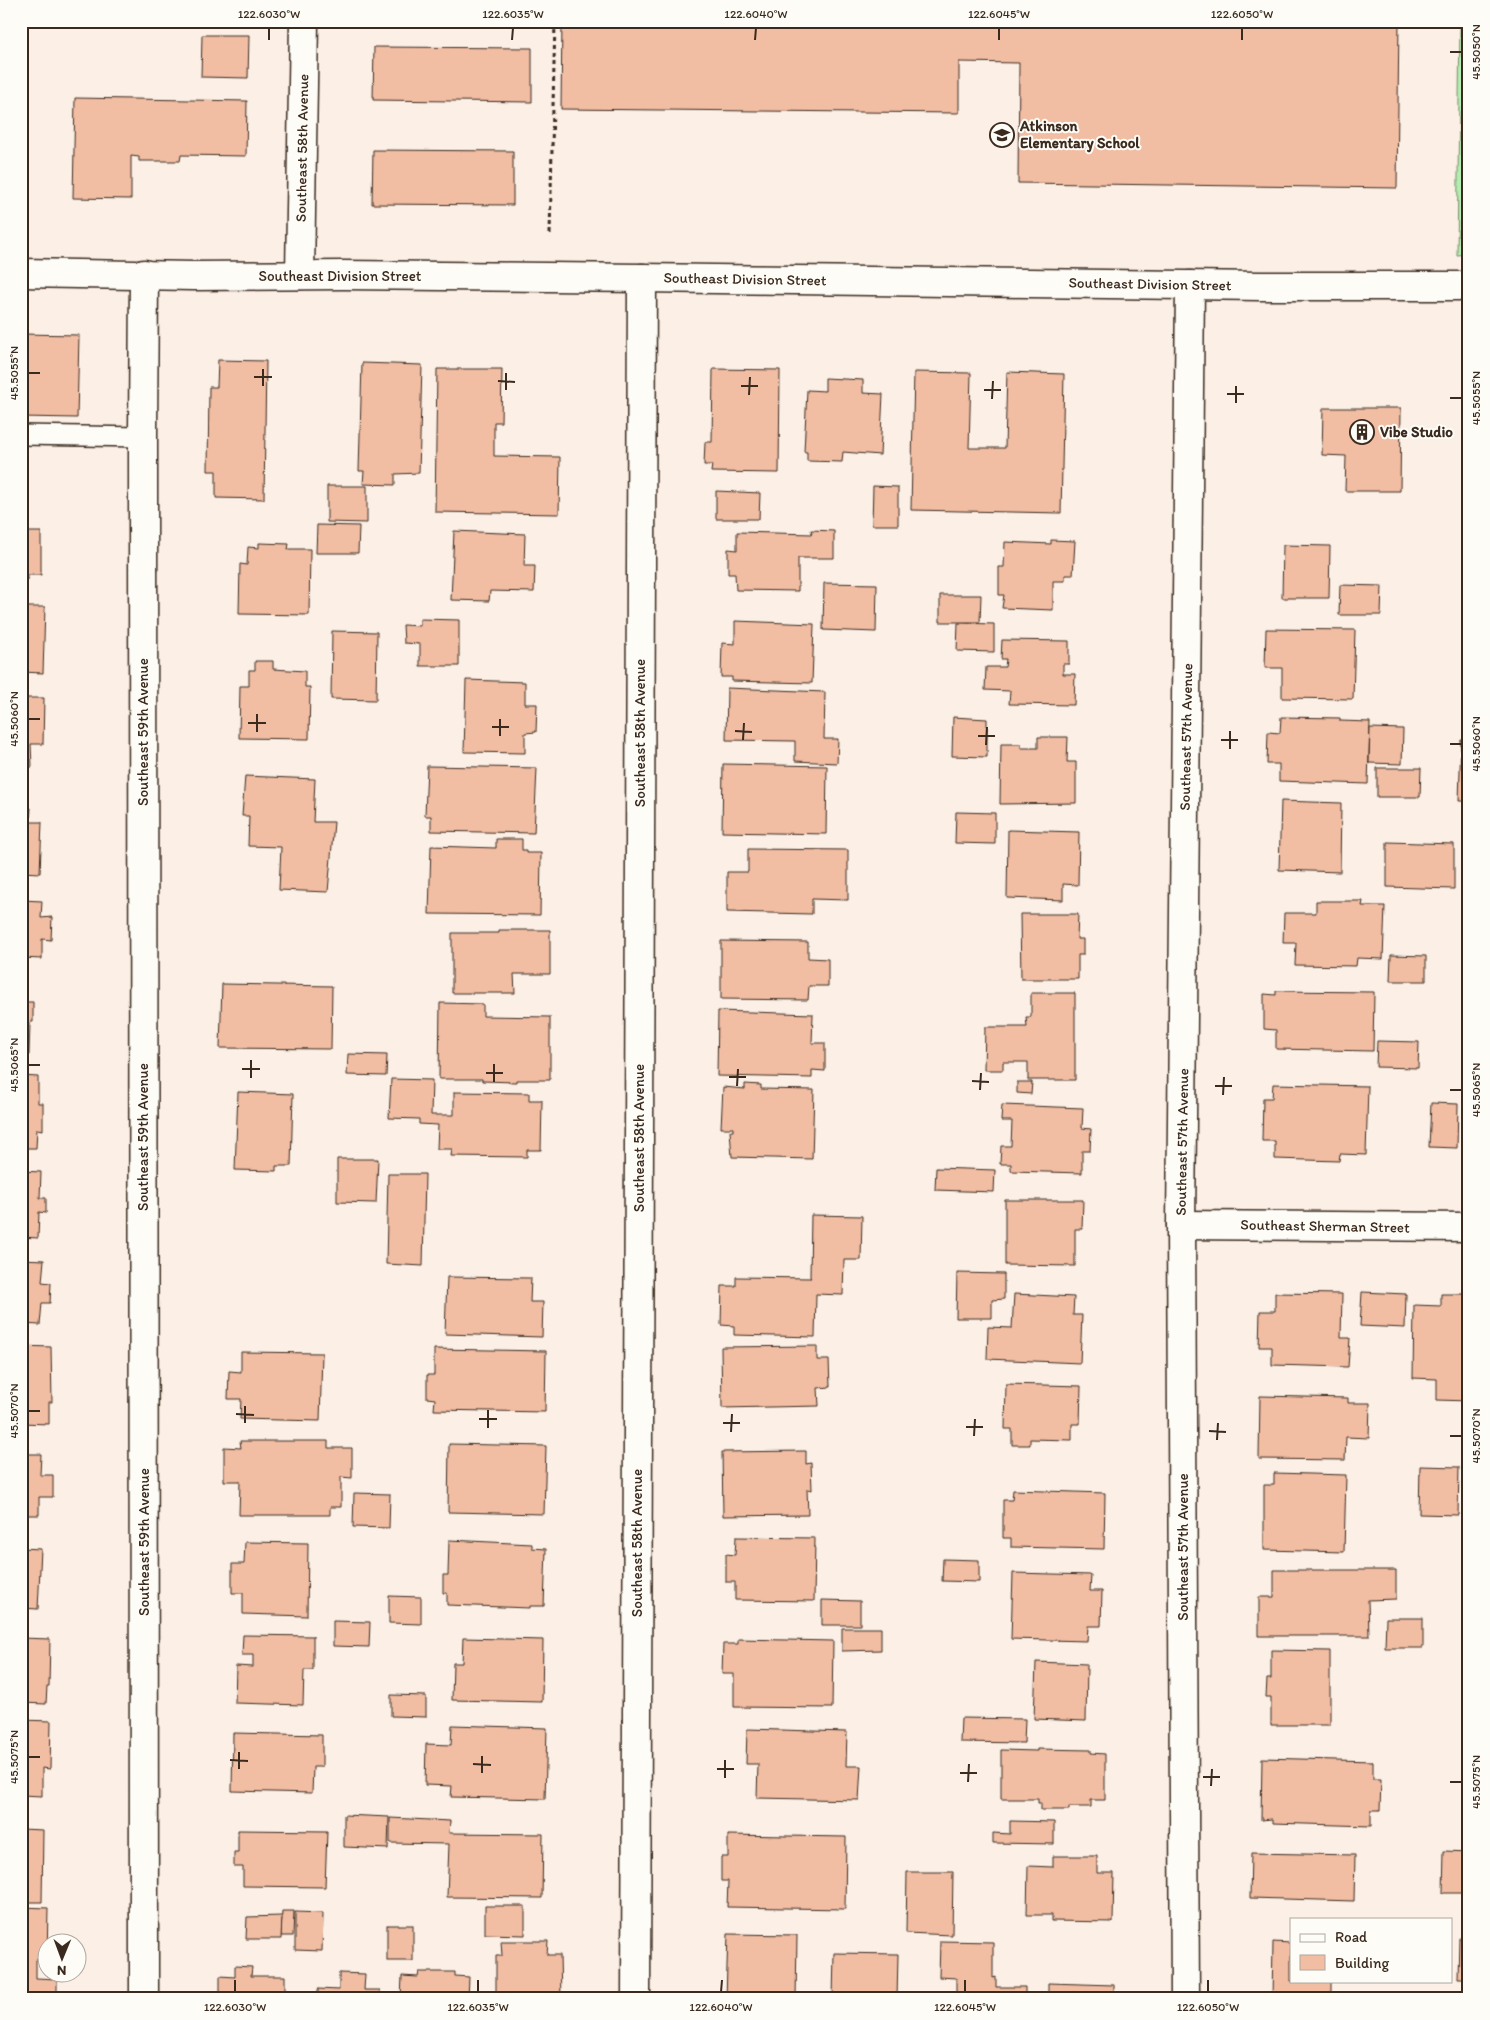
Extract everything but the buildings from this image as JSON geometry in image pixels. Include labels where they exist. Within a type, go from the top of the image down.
[{"type":"street","name":"Southeast 58th Avenue","points":[[300,275],[304,21]]},
{"type":"street","name":"Southeast Division Street","points":[[21,273],[1190,285],[1469,286]]},
{"type":"street","name":"Southeast 59th Avenue","points":[[144,274],[142,438],[144,1999]]},
{"type":"street","name":"Southeast 58th Avenue","points":[[636,1999],[642,278]]},
{"type":"street","name":"Southeast 57th Avenue","points":[[1185,1999],[1181,1225],[1190,285]]},
{"type":"street","name":"Southeast Sherman Street","points":[[1181,1225],[1469,1227]]},
{"type":"lane","points":[[21,435],[142,438]]},
{"type":"path","points":[[550,234],[555,21]]},
{"type":"green space","points":[[1460,21],[1469,21],[1469,254],[1457,255]]},
{"type":"place","name":"Atkinson Elementary School","points":[[1002,135]]},
{"type":"place","name":"Vibe Studio","points":[[1362,432]]}]
